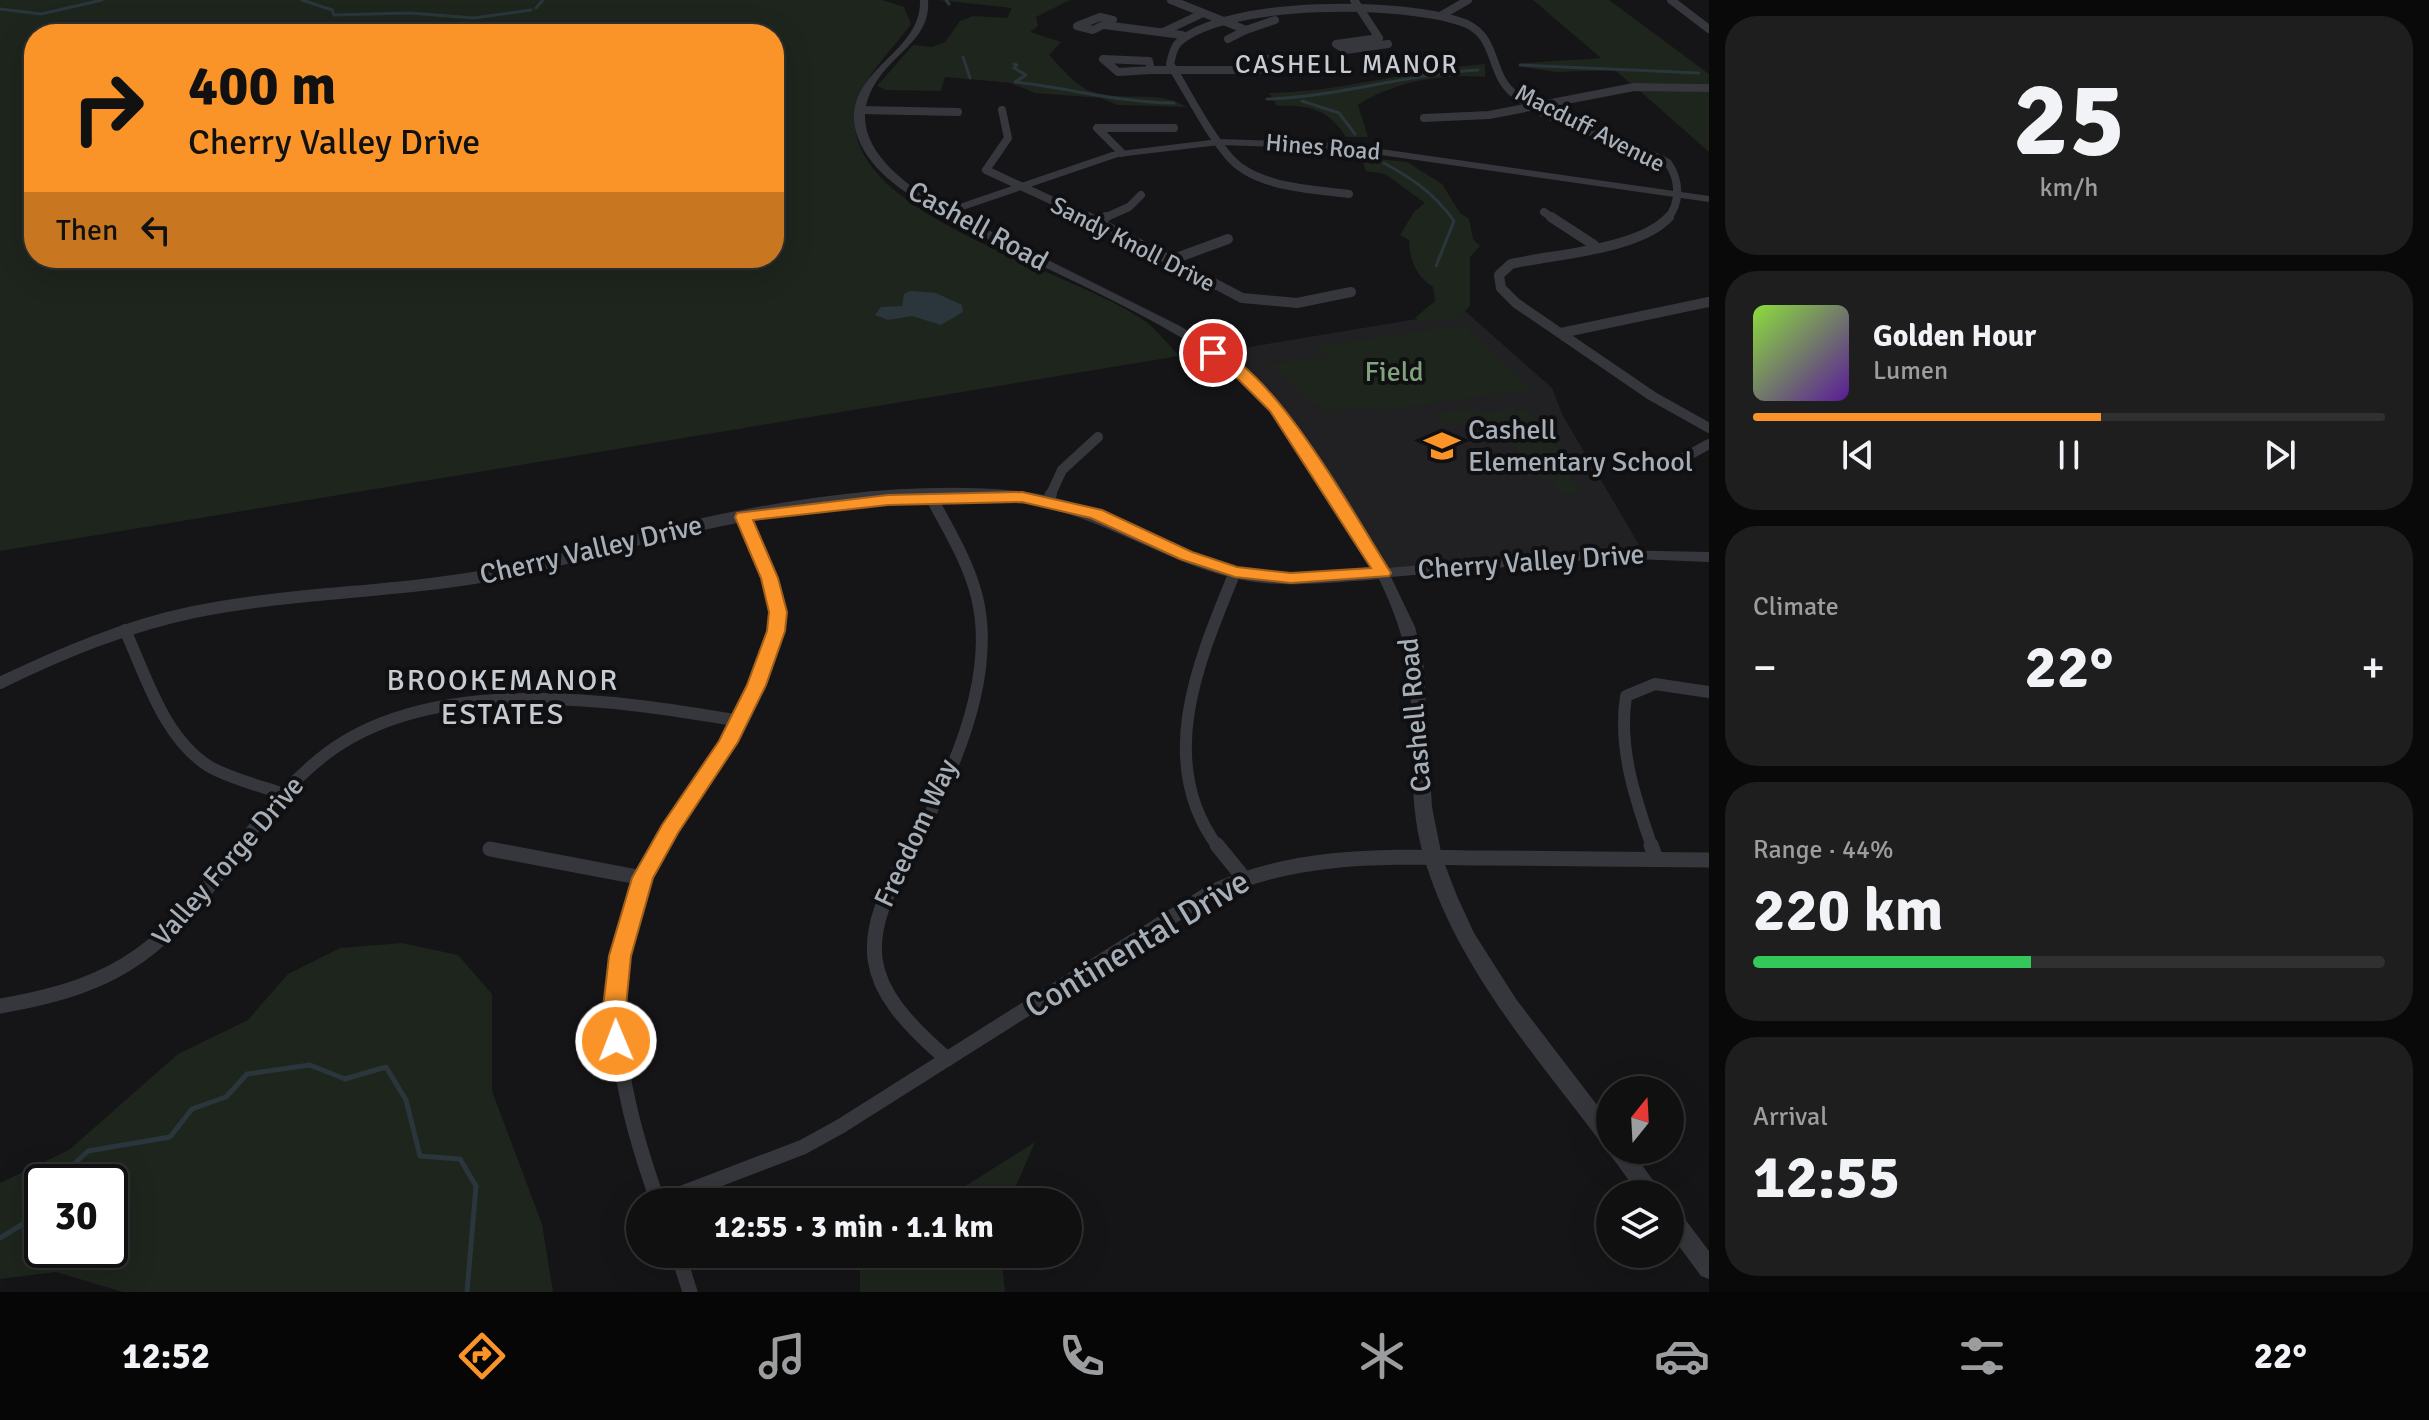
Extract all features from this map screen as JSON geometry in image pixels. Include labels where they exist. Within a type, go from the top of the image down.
[{"type":"street","points":[[924,0],[923,22],[877,74],[864,93],[860,110],[958,112]]},
{"type":"street","points":[[1171,0],[1246,30]]},
{"type":"street","points":[[1272,0],[1283,7]]},
{"type":"street","points":[[1442,15],[1468,0]]},
{"type":"street","points":[[1671,0],[1709,29]]},
{"type":"street","points":[[1354,1],[1379,38],[1388,44],[1346,50],[1336,44],[1379,38]]},
{"type":"street","name":"Macduff Avenue","points":[[1182,35],[1214,19],[1283,7],[1354,1],[1442,15],[1470,25],[1487,37],[1495,49],[1502,82],[1534,105],[1668,163],[1675,172],[1675,211],[1660,226],[1634,237],[1511,264],[1499,275],[1504,294],[1652,396],[1709,428]]},
{"type":"street","points":[[1163,32],[1201,14]]},
{"type":"street","points":[[1228,39],[1275,20]]},
{"type":"street","points":[[1104,25],[1182,35],[1169,55],[1172,70],[1232,160],[1255,174],[1291,186],[1349,194]]},
{"type":"street","points":[[1151,70],[1149,61],[1103,59],[1118,72],[1263,70]]},
{"type":"street","points":[[1424,118],[1489,115],[1634,87],[1709,88]]},
{"type":"street","name":"Cashell Road","points":[[860,110],[864,140],[886,173],[944,213],[1158,320],[1244,376],[1276,408],[1298,438],[1383,573],[1406,619],[1416,658],[1420,782],[1433,857],[1462,929],[1500,993],[1596,1120]]},
{"type":"street","name":"Sandy Knoll Drive","points":[[1002,110],[1008,138],[986,170],[1097,221],[1226,291],[1259,302],[1297,303],[1351,292]]},
{"type":"street","points":[[1089,118],[1122,153]]},
{"type":"street","points":[[1097,128],[1174,128]]},
{"type":"street","name":"Hines Road","points":[[944,213],[1122,153],[1219,142],[1339,146],[1709,199]]},
{"type":"street","points":[[1097,221],[1129,207],[1141,195]]},
{"type":"street","points":[[1544,212],[1594,245]]},
{"type":"street","points":[[1171,260],[1228,239]]},
{"type":"street","points":[[1561,333],[1709,302]]},
{"type":"street","points":[[1048,501],[1062,470],[1098,437]]},
{"type":"street","points":[[1678,461],[1709,444]]},
{"type":"street","name":"Cherry Valley Drive","points":[[0,683],[71,649],[125,630],[229,606],[414,587],[493,575],[743,517],[833,504],[997,496],[1048,501],[1097,514],[1186,555],[1235,572],[1291,578],[1579,556],[1644,553],[1709,557]]},
{"type":"street","name":"Freedom Way","points":[[931,497],[972,580],[980,613],[981,655],[974,693],[950,768],[926,822],[881,902],[873,932],[876,969],[889,1000],[912,1029],[947,1059]]},
{"type":"street","points":[[654,1188],[626,1103],[613,1016],[620,956],[643,878],[669,830],[711,770],[740,721],[771,649],[778,612],[770,578],[743,517]]},
{"type":"street","points":[[1235,572],[1197,668],[1185,763],[1196,812],[1216,844],[1243,877]]},
{"type":"street","points":[[125,630],[168,718],[188,750],[228,775],[281,793]]},
{"type":"street","points":[[1656,859],[1634,792],[1623,711],[1626,696],[1644,684],[1666,683],[1709,692]]},
{"type":"street","name":"Valley Forge Drive","points":[[0,1006],[65,995],[107,977],[160,943],[185,917],[281,793],[330,753],[366,733],[417,714],[466,703],[525,698],[606,700],[740,721]]},
{"type":"street","points":[[490,849],[643,878]]},
{"type":"street","name":"Continental Drive","points":[[696,1188],[803,1147],[1166,919],[1243,877],[1307,859],[1709,860]]},
{"type":"street","points":[[1684,1236],[1709,1269]]},
{"type":"street","points":[[682,1268],[690,1292]]},
{"type":"shaded area","points":[[910,291],[936,293],[962,305],[963,312],[941,325],[912,316],[888,320],[875,315],[881,307],[902,306],[904,294]]},
{"type":"shaded area","name":"Cashell Elementary School","points":[[1465,311],[1552,388],[1563,416],[1644,553],[1383,573],[1298,438],[1213,353]]},
{"type":"green space","points":[[0,0],[882,0],[904,7],[911,24],[871,75],[856,110],[860,148],[885,181],[923,211],[971,238],[1118,305],[1150,325],[1179,356],[0,551]]},
{"type":"green space","points":[[937,0],[1070,0],[1036,17],[1038,26],[1030,32],[1061,42],[1049,55],[1069,76],[1081,86],[1104,95],[1164,98],[1187,107],[1117,105],[1101,98],[1035,93],[1011,83],[945,77],[941,91],[886,90],[877,86],[913,45],[932,47],[945,42],[960,21],[973,16],[1007,18],[1012,8]]},
{"type":"green space","points":[[1533,0],[1609,0],[1709,74],[1709,84],[1630,83],[1615,70],[1556,72],[1522,67],[1523,63],[1601,58]]},
{"type":"green space","points":[[1485,64],[1485,77],[1419,81],[1387,90],[1358,105],[1368,137],[1346,137],[1325,115],[1299,106],[1277,106],[1269,93],[1324,89]]},
{"type":"green space","points":[[1640,91],[1709,92],[1709,152]]},
{"type":"green space","points":[[1361,157],[1407,162],[1442,184],[1460,213],[1469,219],[1473,239],[1480,246],[1470,257],[1470,306],[1458,318],[1419,322],[1416,317],[1435,301],[1433,287],[1415,267],[1409,240],[1400,235],[1414,212],[1425,203],[1385,174],[1366,171]]},
{"type":"green space","name":"Field","points":[[1464,325],[1533,389],[1379,411],[1375,408],[1324,411],[1269,366],[1291,360],[1328,358],[1316,346]]},
{"type":"green space","points":[[1477,409],[1480,412],[1526,409],[1543,429],[1479,434],[1470,422],[1443,424],[1434,412]]},
{"type":"green space","points":[[1546,434],[1568,460],[1528,463],[1507,437]]},
{"type":"green space","points":[[1560,464],[1584,492],[1563,494],[1550,478],[1541,478],[1531,466]]},
{"type":"green space","points":[[402,943],[458,955],[492,994],[492,1091],[542,1224],[553,1292],[123,1292],[56,1272],[0,1279],[0,1183],[24,1172],[24,1268],[128,1268],[128,1164],[40,1164],[69,1150],[178,1054],[248,1020],[288,974],[340,948]]},
{"type":"green space","points":[[1035,1142],[1015,1188],[962,1188]]},
{"type":"green space","points":[[1002,1268],[1005,1292],[860,1292],[860,1270]]},
{"type":"waterway","points":[[0,9],[41,14],[102,0]]},
{"type":"waterway","points":[[302,0],[332,10],[334,15],[410,13],[474,18],[531,10]]},
{"type":"waterway","points":[[536,8],[543,0]]},
{"type":"waterway","points":[[946,0],[949,4]]},
{"type":"waterway","points":[[963,57],[970,78]]},
{"type":"waterway","points":[[1014,64],[1017,65],[1014,68],[1026,75],[1015,82],[1114,98],[1174,103]]},
{"type":"waterway","points":[[1520,65],[1699,73]]},
{"type":"waterway","points":[[1267,99],[1478,70]]},
{"type":"waterway","points":[[1302,101],[1339,113],[1355,134]]},
{"type":"waterway","points":[[1384,163],[1423,188],[1454,221],[1436,266]]},
{"type":"waterway","points":[[74,1164],[88,1151],[170,1137],[192,1109],[226,1097],[247,1074],[310,1065],[345,1079],[386,1067],[406,1100],[420,1156],[460,1159],[476,1186],[467,1292]]},
{"type":"waterway","points":[[0,1238],[24,1223]]},
{"type":"place","name":"Cashell Elementary School","points":[[1442,446]]},
{"type":"district","name":"CASHELL MANOR","points":[[1347,65]]},
{"type":"district","name":"BROOKEMANOR ESTATES","points":[[503,697]]},
{"type":"route","points":[[616,1041],[613,1016],[620,956],[628,920],[643,878],[669,830],[711,770],[740,721],[776,631],[778,612],[770,578],[743,517],[833,504],[888,500],[1022,497],[1097,514],[1186,555],[1235,572],[1291,578],[1383,573],[1276,408],[1244,376],[1213,353]]}]
